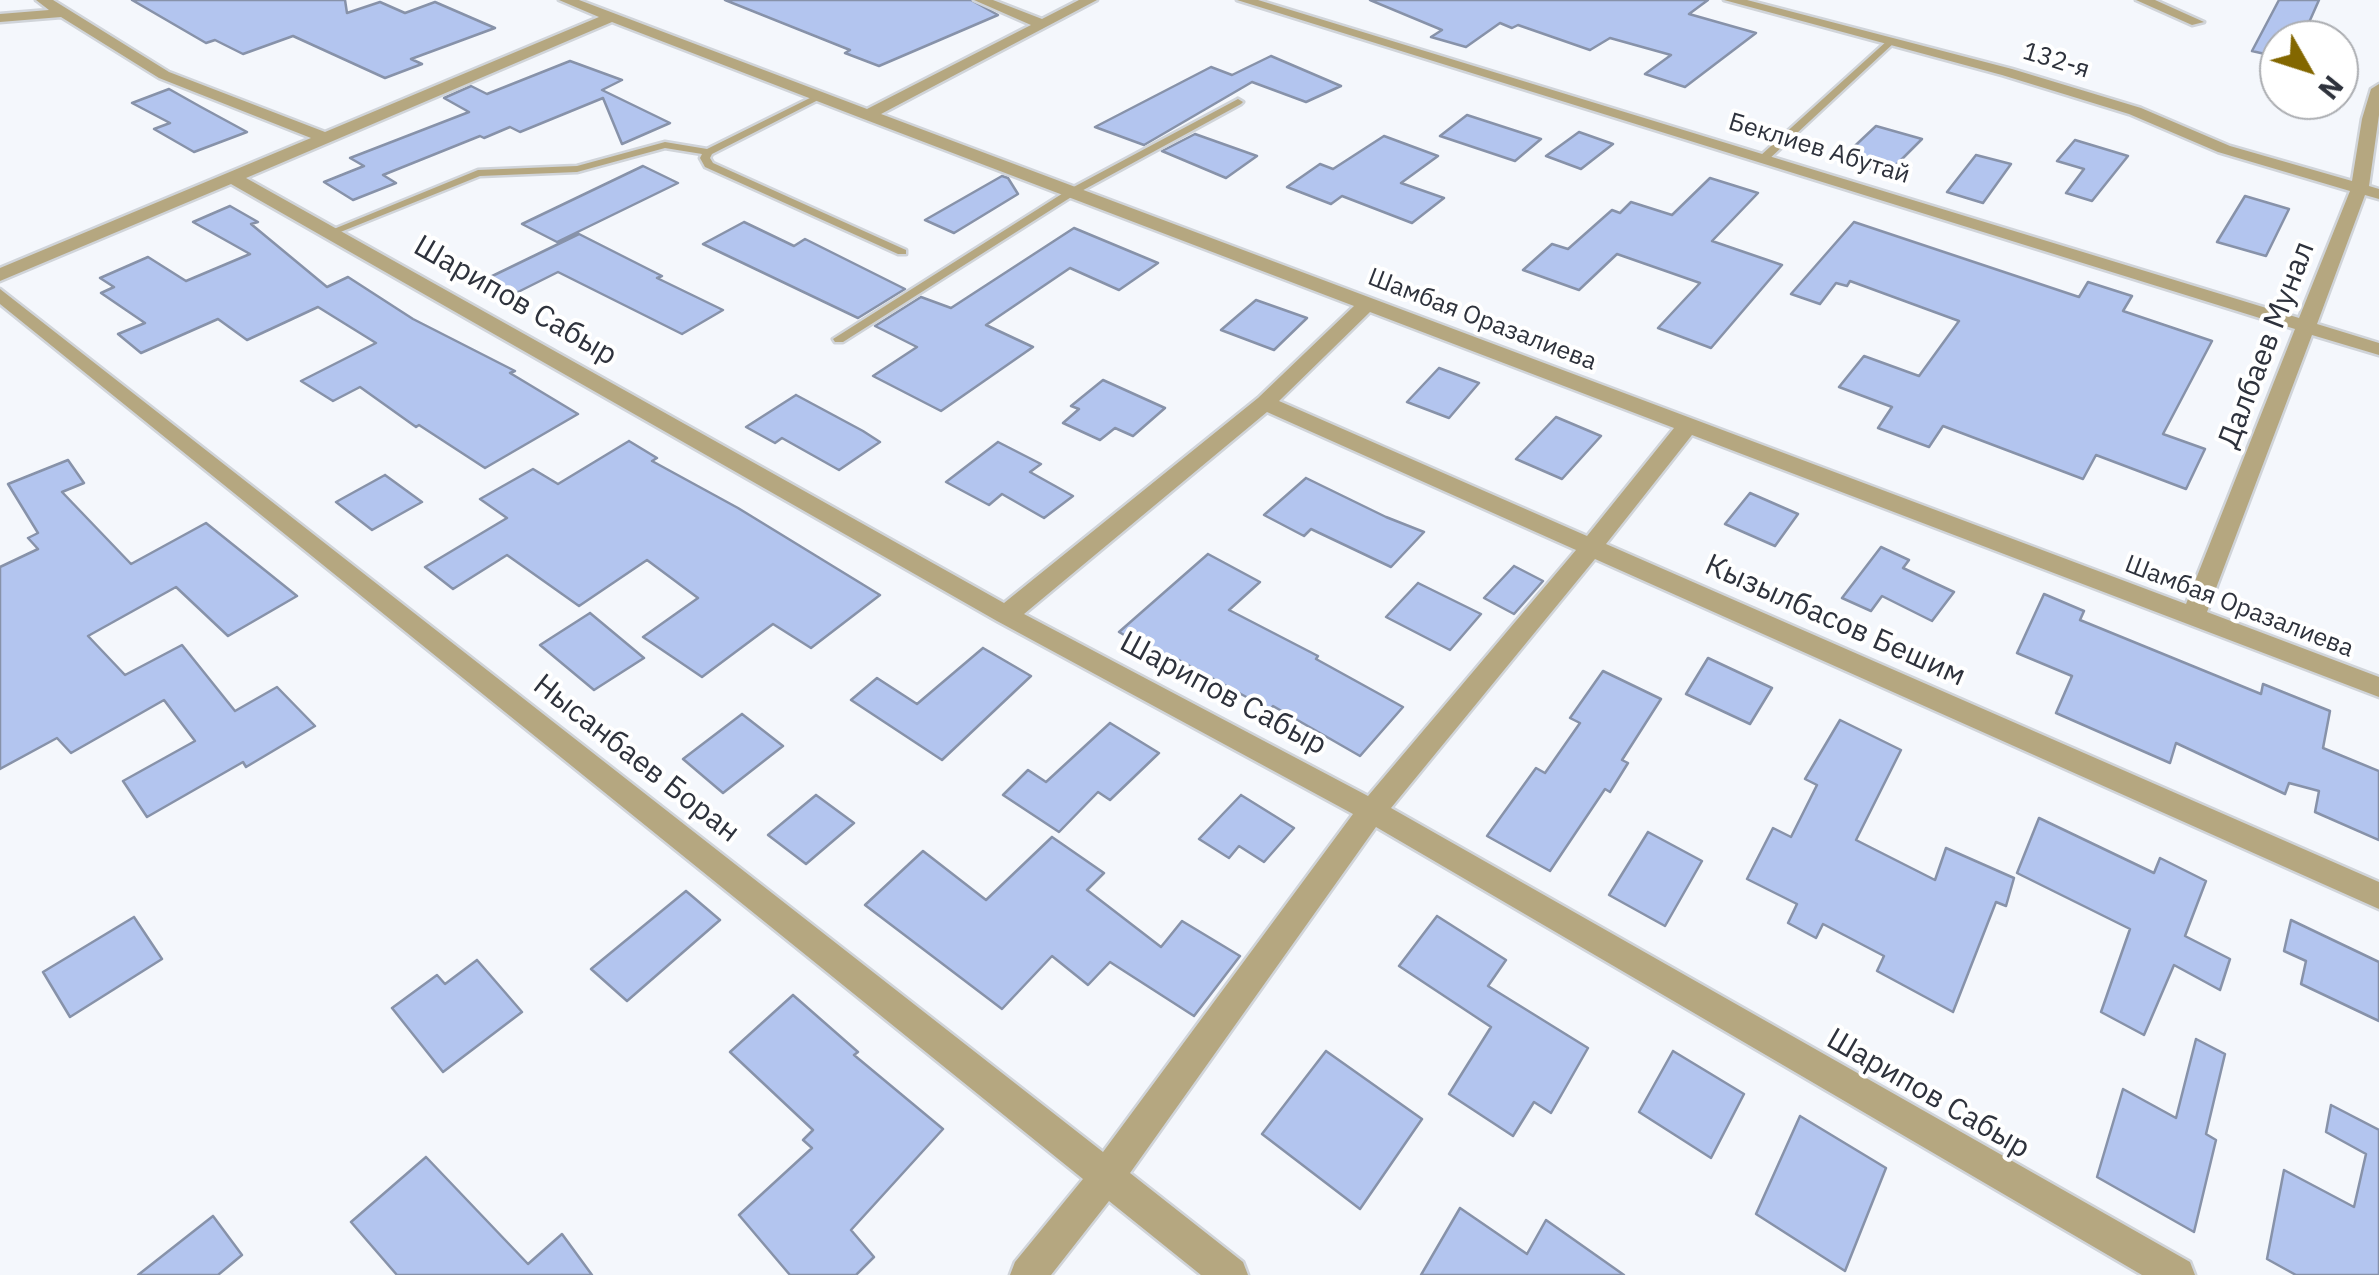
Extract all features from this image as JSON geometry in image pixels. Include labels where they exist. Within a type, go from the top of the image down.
[{"type":"street","points":[[43,0],[164,74],[328,139]]},
{"type":"street","name":"Шамбая Оразалиева","points":[[566,0],[2379,687]]},
{"type":"street","points":[[981,0],[1041,24]]},
{"type":"street","points":[[867,115],[1090,0]]},
{"type":"street","name":"Беклиев Абутай","points":[[1244,0],[2379,349]]},
{"type":"street","name":"132-я","points":[[1732,0],[2116,106],[2224,148],[2369,191]]},
{"type":"street","points":[[2143,0],[2197,22]]},
{"type":"street","points":[[0,18],[60,12]]},
{"type":"street","points":[[0,275],[612,17]]},
{"type":"street","name":"Далбаев Мунал","points":[[2193,616],[2308,325],[2369,191],[2379,89]]},
{"type":"street","name":"Шарипов Сабыр","points":[[234,178],[1006,615],[1372,811],[2176,1275]]},
{"type":"street","name":"Нысанбаев Боран","points":[[0,295],[1230,1275]]},
{"type":"street","points":[[1006,615],[1265,403],[1368,303]]},
{"type":"street","name":"Кызылбасов Бешим","points":[[1265,403],[2379,896]]},
{"type":"street","points":[[1028,1275],[1107,1176],[1372,811],[1688,425]]},
{"type":"lane","points":[[1764,158],[1891,42]]},
{"type":"lane","points":[[329,232],[478,173],[576,170],[665,145],[708,152],[821,96]]},
{"type":"lane","points":[[839,339],[1072,192],[1238,102]]},
{"type":"lane","points":[[708,152],[705,158],[709,166],[902,252]]},
{"type":"building","points":[[132,0],[345,0],[347,13],[380,2],[405,13],[435,2],[495,28],[411,59],[422,64],[385,78],[293,36],[243,54],[215,40],[206,43]]},
{"type":"building","points":[[725,0],[971,0],[998,15],[879,66],[845,53],[850,50]]},
{"type":"building","points":[[1370,0],[1708,0],[1689,14],[1756,33],[1685,87],[1645,74],[1671,55],[1610,38],[1590,50],[1518,25],[1512,28],[1500,23],[1466,47],[1431,37],[1442,30]]},
{"type":"building","points":[[2279,0],[2319,0],[2310,20],[2268,20]]},
{"type":"building","points":[[1271,56],[1341,86],[1306,102],[1252,82],[1144,145],[1095,127],[1211,67],[1232,75]]},
{"type":"building","points":[[570,61],[622,80],[602,90],[670,123],[622,144],[603,98],[520,132],[510,127],[484,138],[480,136],[383,175],[396,183],[353,200],[324,182],[364,166],[350,158],[469,112],[444,98],[471,86],[487,94]]},
{"type":"building","points":[[169,89],[247,132],[194,152],[154,129],[170,123],[132,103]]},
{"type":"building","points":[[1467,115],[1541,139],[1515,161],[1440,136]]},
{"type":"building","points":[[1876,126],[1922,139],[1887,174],[1841,159]]},
{"type":"building","points":[[1579,132],[1613,144],[1581,169],[1546,156]]},
{"type":"building","points":[[1195,134],[1257,156],[1226,178],[1162,151]]},
{"type":"building","points":[[1384,136],[1438,156],[1401,183],[1444,198],[1412,223],[1342,196],[1331,204],[1287,187],[1320,164],[1333,169]]},
{"type":"building","points":[[2075,140],[2128,156],[2092,201],[2066,193],[2084,169],[2057,161]]},
{"type":"building","points":[[1976,155],[2011,164],[1983,203],[1947,192]]},
{"type":"building","points":[[643,166],[678,183],[557,242],[522,224]]},
{"type":"building","points":[[1002,176],[1008,178],[1018,194],[954,233],[925,220]]},
{"type":"building","points":[[1710,178],[1758,193],[1712,241],[1782,265],[1711,348],[1658,328],[1700,283],[1617,254],[1579,290],[1523,270],[1552,244],[1568,249],[1612,210],[1620,213],[1631,202],[1672,215]]},
{"type":"building","points":[[2245,196],[2289,209],[2266,256],[2217,242]]},
{"type":"building","points":[[230,206],[258,222],[251,224],[327,287],[348,277],[413,319],[515,371],[510,373],[578,414],[485,468],[419,425],[416,427],[360,387],[333,401],[301,381],[376,343],[318,307],[247,340],[218,319],[141,353],[118,334],[145,323],[101,293],[114,287],[100,278],[148,257],[186,281],[250,254],[193,222]]},
{"type":"building","points":[[744,222],[794,246],[805,239],[905,289],[858,318],[703,244]]},
{"type":"building","points":[[1854,222],[2079,297],[2088,282],[2132,296],[2123,311],[2212,341],[2163,434],[2205,449],[2186,489],[2096,455],[2083,479],[1943,426],[1929,447],[1878,428],[1892,407],[1839,387],[1864,356],[1919,376],[1959,321],[1850,281],[1847,286],[1836,283],[1820,304],[1791,294]]},
{"type":"building","points":[[1074,228],[1158,263],[1119,290],[1070,268],[986,325],[1033,347],[941,411],[873,376],[917,347],[875,326],[921,297],[951,308]]},
{"type":"building","points":[[579,234],[723,310],[682,334],[558,272],[510,296],[484,280]]},
{"type":"building","points":[[1256,300],[1307,318],[1274,350],[1221,330]]},
{"type":"building","points":[[1439,368],[1479,383],[1449,418],[1407,402]]},
{"type":"building","points":[[1103,380],[1165,408],[1133,436],[1115,428],[1100,440],[1063,423],[1079,409],[1071,406]]},
{"type":"building","points":[[796,395],[880,442],[839,470],[782,438],[775,443],[746,427]]},
{"type":"building","points":[[1556,417],[1601,436],[1562,479],[1516,459]]},
{"type":"building","points":[[629,441],[657,458],[652,461],[738,508],[880,595],[811,648],[773,624],[702,677],[643,637],[698,598],[647,560],[579,606],[507,555],[453,589],[425,567],[507,518],[480,499],[533,469],[558,484]]},
{"type":"building","points":[[998,442],[1041,464],[1030,472],[1073,496],[1044,518],[1002,494],[989,505],[946,482]]},
{"type":"building","points":[[68,460],[84,483],[62,492],[131,564],[206,523],[297,596],[228,636],[176,587],[88,636],[125,675],[182,645],[235,711],[277,687],[315,726],[246,767],[243,762],[147,817],[123,781],[195,741],[164,700],[71,753],[57,738],[0,769],[0,567],[38,549],[28,538],[38,533],[8,484]]},
{"type":"building","points":[[385,475],[422,502],[372,530],[336,502]]},
{"type":"building","points":[[1306,478],[1424,532],[1391,567],[1311,529],[1304,536],[1264,515]]},
{"type":"building","points":[[1750,493],[1798,514],[1775,546],[1725,524]]},
{"type":"building","points":[[1881,547],[1909,560],[1903,568],[1954,592],[1932,621],[1882,596],[1871,611],[1842,598]]},
{"type":"building","points":[[1208,554],[1260,582],[1229,610],[1318,656],[1316,659],[1403,707],[1360,756],[1273,706],[1270,710],[1179,660],[1174,664],[1119,632]]},
{"type":"building","points":[[1514,566],[1543,581],[1514,614],[1484,598]]},
{"type":"building","points":[[1418,583],[1481,614],[1450,650],[1386,617]]},
{"type":"building","points":[[2044,594],[2084,611],[2080,620],[2261,694],[2263,684],[2330,711],[2323,748],[2379,771],[2379,840],[2315,812],[2319,791],[2289,783],[2285,794],[2176,743],[2170,763],[2056,713],[2072,676],[2017,653]]},
{"type":"building","points":[[590,613],[644,658],[594,690],[540,645]]},
{"type":"building","points":[[983,648],[1031,676],[942,760],[851,700],[877,678],[917,704]]},
{"type":"building","points":[[1708,658],[1772,688],[1750,724],[1686,694]]},
{"type":"building","points":[[1603,671],[1661,699],[1622,760],[1628,763],[1610,792],[1605,789],[1550,871],[1487,836],[1536,768],[1545,773],[1580,723],[1570,718]]},
{"type":"building","points":[[742,714],[783,746],[723,793],[683,759]]},
{"type":"building","points":[[1840,720],[1901,750],[1856,840],[1935,880],[1946,848],[2014,878],[2006,906],[1996,902],[1953,1012],[1877,971],[1884,956],[1823,924],[1816,938],[1788,923],[1797,904],[1747,879],[1773,828],[1791,837],[1817,785],[1805,779]]},
{"type":"building","points":[[1110,723],[1159,753],[1110,800],[1098,792],[1059,832],[1003,795],[1028,770],[1046,782]]},
{"type":"building","points":[[816,795],[854,823],[806,864],[768,835]]},
{"type":"building","points":[[1241,795],[1294,828],[1264,862],[1239,846],[1229,858],[1199,839]]},
{"type":"building","points":[[2039,818],[2154,873],[2160,858],[2206,881],[2185,936],[2230,959],[2220,990],[2174,965],[2144,1035],[2101,1012],[2130,929],[2017,873]]},
{"type":"building","points":[[1648,832],[1702,861],[1665,926],[1609,895]]},
{"type":"building","points":[[1052,837],[1104,873],[1087,890],[1161,947],[1182,921],[1240,956],[1194,1016],[1110,962],[1088,985],[1052,956],[1002,1009],[865,905],[923,851],[986,900]]},
{"type":"building","points":[[686,891],[720,920],[627,1001],[591,969]]},
{"type":"building","points":[[1437,916],[1506,960],[1488,986],[1588,1048],[1551,1113],[1534,1102],[1513,1136],[1449,1094],[1491,1027],[1399,966]]},
{"type":"building","points":[[134,917],[162,959],[70,1017],[43,972]]},
{"type":"building","points":[[2291,920],[2379,962],[2379,1021],[2301,984],[2306,961],[2284,951]]},
{"type":"building","points":[[477,960],[522,1012],[443,1072],[392,1008],[437,975],[445,984]]},
{"type":"building","points":[[793,995],[858,1052],[854,1055],[943,1129],[851,1230],[874,1257],[856,1275],[790,1275],[739,1215],[812,1148],[803,1140],[813,1130],[730,1052]]},
{"type":"building","points":[[2196,1039],[2225,1054],[2206,1134],[2216,1140],[2194,1232],[2097,1177],[2123,1089],[2176,1118]]},
{"type":"building","points":[[1326,1051],[1422,1119],[1360,1209],[1262,1134]]},
{"type":"building","points":[[1673,1051],[1744,1094],[1711,1158],[1639,1112]]},
{"type":"building","points":[[2331,1105],[2379,1130],[2379,1275],[2296,1275],[2267,1259],[2284,1170],[2354,1207],[2366,1154],[2326,1132]]},
{"type":"building","points":[[1800,1116],[1886,1168],[1845,1271],[1756,1214]]},
{"type":"building","points":[[426,1157],[528,1264],[562,1234],[592,1275],[397,1275],[351,1222]]},
{"type":"building","points":[[1460,1208],[1527,1254],[1546,1220],[1624,1275],[1421,1275]]},
{"type":"building","points":[[213,1216],[242,1255],[218,1275],[138,1275]]}]
